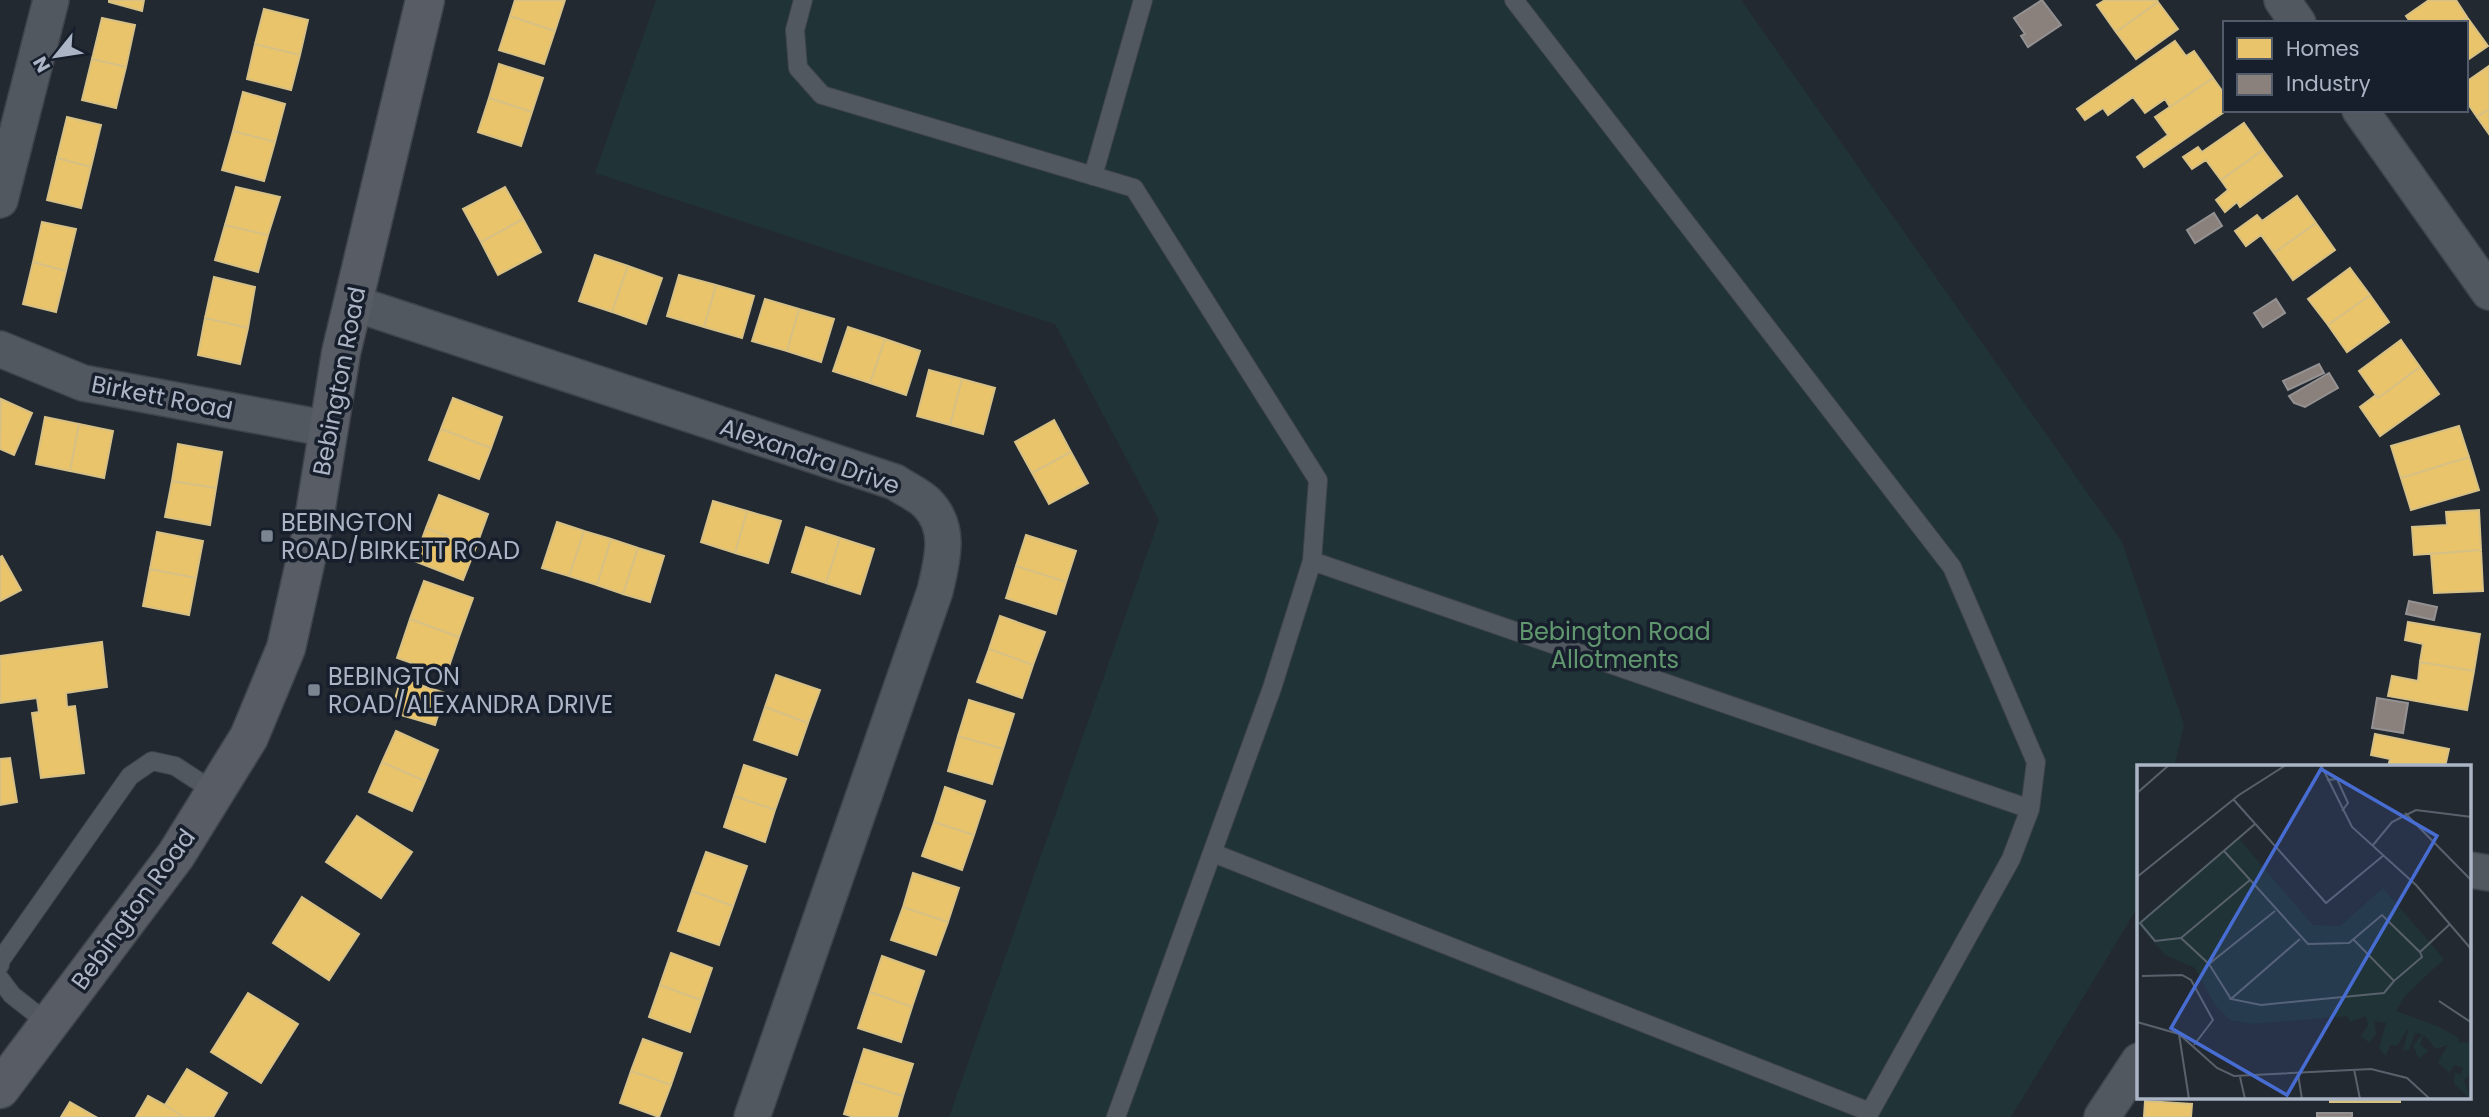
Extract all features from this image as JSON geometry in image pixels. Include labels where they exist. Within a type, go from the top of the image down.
[{"type":"main road","name":"Bebington Road","points":[[0,1089],[176,855],[249,737],[286,648],[312,532],[341,353],[425,0]]},
{"type":"street","points":[[0,200],[51,0]]},
{"type":"street","points":[[2361,112],[2489,292]]},
{"type":"street","name":"Alexandra Drive","points":[[353,303],[895,482],[927,502],[941,525],[944,548],[935,591],[752,1117]]},
{"type":"street","name":"Birkett Road","points":[[0,349],[83,383],[329,429]]},
{"type":"street","points":[[2102,1117],[2137,1064]]},
{"type":"lane","points":[[803,0],[795,30],[798,68],[822,95],[1134,188],[1318,480],[1312,561],[1272,688],[1116,1117]]},
{"type":"lane","points":[[1093,176],[1143,0]]},
{"type":"lane","points":[[1213,853],[1870,1114],[2011,859],[2030,809],[2035,762],[1952,567],[1514,0]]},
{"type":"lane","points":[[1312,561],[2030,809]]},
{"type":"lane","points":[[0,965],[0,961],[130,776],[152,761],[175,766],[215,792]]},
{"type":"lane","points":[[0,979],[12,995],[49,1024]]},
{"type":"green space","name":"Bebington Road Allotments","points":[[656,0],[1741,0],[2122,542],[2184,725],[2174,765],[2137,765],[2137,908],[2011,1117],[949,1117],[1159,520],[1055,324],[595,173]]},
{"type":"building: Homes","points":[[109,0],[144,0],[142,11]]},
{"type":"building: Homes","points":[[515,0],[565,0],[555,31],[510,16]]},
{"type":"building: Homes","points":[[2105,0],[2158,2],[2116,32],[2097,5]]},
{"type":"building: Homes","points":[[2429,0],[2456,0],[2467,17],[2461,21],[2410,21],[2406,16]]},
{"type":"building: Homes","points":[[2158,2],[2178,29],[2136,59],[2116,32]]},
{"type":"building: Homes","points":[[264,9],[308,20],[300,55],[255,44]]},
{"type":"building: Homes","points":[[510,16],[555,31],[544,64],[499,50]]},
{"type":"building: Homes","points":[[2467,17],[2488,46],[2468,60],[2468,21],[2461,21]]},
{"type":"building: Homes","points":[[102,18],[135,25],[126,67],[92,59]]},
{"type":"building: Homes","points":[[2175,41],[2186,56],[2194,51],[2213,78],[2170,107],[2165,99],[2145,113],[2133,97],[2108,115],[2103,108],[2085,120],[2077,109]]},
{"type":"building: Homes","points":[[255,44],[300,55],[291,90],[247,79]]},
{"type":"building: Homes","points":[[92,59],[126,67],[116,108],[82,100]]},
{"type":"building: Homes","points":[[499,64],[543,78],[532,112],[489,98]]},
{"type":"building: Homes","points":[[2489,66],[2489,109],[2477,117],[2468,104],[2468,81]]},
{"type":"building: Homes","points":[[2213,78],[2223,92],[2224,112],[2144,167],[2137,157],[2168,135],[2155,117]]},
{"type":"building: Homes","points":[[243,92],[285,104],[275,142],[233,131]]},
{"type":"building: Homes","points":[[489,98],[532,112],[521,146],[478,132]]},
{"type":"building: Homes","points":[[2489,109],[2489,134],[2477,117]]},
{"type":"building: Homes","points":[[67,117],[101,125],[91,167],[57,158]]},
{"type":"building: Homes","points":[[2244,123],[2263,150],[2221,180],[2206,160],[2192,169],[2183,157],[2198,147],[2202,152]]},
{"type":"building: Homes","points":[[233,131],[275,142],[264,181],[222,170]]},
{"type":"building: Homes","points":[[2263,150],[2282,176],[2240,207],[2237,202],[2225,212],[2216,200],[2228,190],[2221,180]]},
{"type":"building: Homes","points":[[57,158],[91,167],[81,208],[47,200]]},
{"type":"building: Homes","points":[[236,187],[280,197],[268,235],[225,225]]},
{"type":"building: Homes","points":[[505,187],[523,219],[481,242],[463,209]]},
{"type":"building: Homes","points":[[2297,196],[2316,223],[2274,253],[2261,235],[2246,246],[2235,231],[2257,215],[2262,221]]},
{"type":"building: Homes","points":[[523,219],[541,252],[498,275],[481,242]]},
{"type":"building: Homes","points":[[42,222],[76,229],[66,271],[33,262]]},
{"type":"building: Homes","points":[[2316,223],[2335,250],[2293,280],[2274,253]]},
{"type":"building: Homes","points":[[225,225],[268,235],[258,272],[215,260]]},
{"type":"building: Homes","points":[[595,255],[628,266],[612,312],[579,301]]},
{"type":"building: Homes","points":[[33,262],[66,271],[56,312],[23,304]]},
{"type":"building: Homes","points":[[628,266],[662,278],[646,324],[612,312]]},
{"type":"building: Homes","points":[[2350,268],[2370,295],[2328,325],[2308,299]]},
{"type":"building: Homes","points":[[679,275],[716,285],[704,327],[667,316]]},
{"type":"building: Homes","points":[[214,277],[255,287],[248,328],[205,318]]},
{"type":"building: Homes","points":[[716,285],[754,296],[742,338],[704,327]]},
{"type":"building: Homes","points":[[2370,295],[2389,322],[2347,352],[2328,325]]},
{"type":"building: Homes","points":[[765,299],[799,309],[787,351],[752,341]]},
{"type":"building: Homes","points":[[799,309],[834,319],[821,362],[787,351]]},
{"type":"building: Homes","points":[[205,318],[248,328],[240,364],[198,355]]},
{"type":"building: Homes","points":[[848,327],[885,339],[870,383],[833,371]]},
{"type":"building: Homes","points":[[885,339],[920,351],[906,395],[870,383]]},
{"type":"building: Homes","points":[[2401,340],[2420,367],[2378,398],[2359,371]]},
{"type":"building: Homes","points":[[2420,367],[2439,394],[2380,436],[2360,407],[2376,395],[2378,398]]},
{"type":"building: Homes","points":[[929,370],[962,379],[950,425],[917,416]]},
{"type":"building: Homes","points":[[962,379],[995,388],[983,434],[950,425]]},
{"type":"building: Homes","points":[[453,398],[502,417],[491,448],[441,429]]},
{"type":"building: Homes","points":[[1,399],[32,413],[14,455],[0,449]]},
{"type":"building: Homes","points":[[45,417],[79,424],[70,471],[36,464]]},
{"type":"building: Homes","points":[[1054,420],[1071,452],[1032,473],[1015,442]]},
{"type":"building: Homes","points":[[79,424],[113,431],[104,478],[70,471]]},
{"type":"building: Homes","points":[[2459,426],[2469,457],[2401,478],[2391,446]]},
{"type":"building: Homes","points":[[441,429],[491,448],[479,479],[429,460]]},
{"type":"building: Homes","points":[[178,444],[222,452],[216,488],[172,481]]},
{"type":"building: Homes","points":[[1071,452],[1088,483],[1049,504],[1032,473]]},
{"type":"building: Homes","points":[[2469,457],[2479,490],[2411,510],[2401,478]]},
{"type":"building: Homes","points":[[172,481],[216,488],[210,525],[165,517]]},
{"type":"building: Homes","points":[[439,495],[488,514],[476,547],[426,528]]},
{"type":"building: Homes","points":[[713,501],[747,511],[735,553],[701,542]]},
{"type":"building: Homes","points":[[2479,510],[2481,550],[2414,555],[2412,527],[2447,525],[2446,512]]},
{"type":"building: Homes","points":[[747,511],[781,521],[768,563],[735,553]]},
{"type":"building: Homes","points":[[557,522],[584,531],[569,576],[542,568]]},
{"type":"building: Homes","points":[[806,527],[840,538],[826,583],[792,572]]},
{"type":"building: Homes","points":[[426,528],[476,547],[463,580],[414,561]]},
{"type":"building: Homes","points":[[584,531],[611,539],[597,585],[569,576]]},
{"type":"building: Homes","points":[[157,532],[203,541],[196,578],[150,569]]},
{"type":"building: Homes","points":[[1026,535],[1076,551],[1066,582],[1016,566]]},
{"type":"building: Homes","points":[[840,538],[874,549],[860,594],[826,583]]},
{"type":"building: Homes","points":[[611,539],[638,548],[623,594],[597,585]]},
{"type":"building: Homes","points":[[638,548],[664,556],[650,602],[623,594]]},
{"type":"building: Homes","points":[[2481,550],[2483,591],[2434,593],[2431,554]]},
{"type":"building: Homes","points":[[2,556],[21,590],[0,601],[0,557]]},
{"type":"building: Homes","points":[[1016,566],[1066,582],[1056,614],[1006,598]]},
{"type":"building: Homes","points":[[150,569],[196,578],[189,615],[143,606]]},
{"type":"building: Homes","points":[[424,581],[473,598],[459,637],[410,619]]},
{"type":"building: Homes","points":[[1000,616],[1045,632],[1033,665],[989,649]]},
{"type":"building: Homes","points":[[410,619],[459,637],[446,675],[397,658]]},
{"type":"building: Homes","points":[[2408,622],[2480,634],[2474,671],[2420,662],[2423,644],[2405,640]]},
{"type":"building: Homes","points":[[102,642],[107,687],[66,693],[67,707],[75,706],[84,773],[41,778],[32,713],[39,712],[37,698],[0,703],[0,656]]},
{"type":"building: Homes","points":[[989,649],[1033,665],[1022,698],[977,682]]},
{"type":"building: Homes","points":[[2420,662],[2474,671],[2467,710],[2388,696],[2392,676],[2418,681]]},
{"type":"building: Homes","points":[[776,675],[820,690],[808,723],[765,707]]},
{"type":"building: Homes","points":[[401,679],[445,693],[435,725],[391,712]]},
{"type":"building: Homes","points":[[969,700],[1014,714],[1003,749],[958,736]]},
{"type":"building: Homes","points":[[765,707],[808,723],[797,755],[754,740]]},
{"type":"building: Homes","points":[[396,731],[438,750],[425,781],[382,762]]},
{"type":"building: Homes","points":[[2375,734],[2449,749],[2445,765],[2388,765],[2390,759],[2371,755]]},
{"type":"building: Homes","points":[[958,736],[1003,749],[992,784],[948,771]]},
{"type":"building: Homes","points":[[10,758],[17,802],[0,805],[0,759]]},
{"type":"building: Homes","points":[[382,762],[425,781],[412,811],[369,792]]},
{"type":"building: Homes","points":[[744,765],[786,779],[775,810],[734,796]]},
{"type":"building: Homes","points":[[945,787],[985,801],[974,835],[934,822]]},
{"type":"building: Homes","points":[[734,796],[775,810],[765,842],[724,827]]},
{"type":"building: Homes","points":[[357,816],[412,852],[381,898],[326,862]]},
{"type":"building: Homes","points":[[934,822],[974,835],[962,870],[922,856]]},
{"type":"building: Homes","points":[[706,852],[747,866],[733,906],[692,891]]},
{"type":"building: Homes","points":[[913,873],[959,888],[948,922],[903,907]]},
{"type":"building: Homes","points":[[692,891],[733,906],[719,945],[678,931]]},
{"type":"building: Homes","points":[[302,897],[359,934],[329,980],[273,943]]},
{"type":"building: Homes","points":[[903,907],[948,922],[936,955],[891,940]]},
{"type":"building: Homes","points":[[671,953],[712,968],[701,1000],[660,985]]},
{"type":"building: Homes","points":[[882,956],[924,971],[912,1007],[870,992]]},
{"type":"building: Homes","points":[[660,985],[701,1000],[690,1032],[649,1017]]},
{"type":"building: Homes","points":[[870,992],[912,1007],[901,1042],[858,1028]]},
{"type":"building: Homes","points":[[248,993],[298,1024],[261,1083],[211,1052]]},
{"type":"building: Homes","points":[[643,1039],[682,1053],[671,1085],[631,1071]]},
{"type":"building: Homes","points":[[864,1049],[913,1064],[903,1096],[854,1081]]},
{"type":"building: Homes","points":[[187,1069],[227,1093],[213,1117],[184,1117],[165,1105]]},
{"type":"building: Homes","points":[[631,1071],[671,1085],[659,1117],[620,1103]]},
{"type":"building: Homes","points":[[854,1081],[903,1096],[897,1117],[854,1117],[844,1114]]},
{"type":"building: Homes","points":[[148,1096],[165,1105],[184,1117],[136,1117]]},
{"type":"building: Homes","points":[[2330,1100],[2400,1100],[2400,1102]]},
{"type":"building: Homes","points":[[2145,1101],[2192,1104],[2191,1117],[2144,1117]]},
{"type":"building: Homes","points":[[70,1102],[96,1117],[61,1117]]},
{"type":"building: Industry","points":[[2042,0],[2061,25],[2028,47],[2021,36],[2025,34],[2014,18]]},
{"type":"building: Industry","points":[[2214,213],[2222,226],[2195,243],[2187,230]]},
{"type":"building: Industry","points":[[2276,299],[2285,313],[2263,327],[2254,313]]},
{"type":"building: Industry","points":[[2319,364],[2324,373],[2288,390],[2283,381]]},
{"type":"building: Industry","points":[[2329,373],[2338,388],[2305,407],[2294,403],[2289,396]]},
{"type":"building: Industry","points":[[2409,601],[2437,607],[2434,620],[2406,614]]},
{"type":"building: Industry","points":[[2377,698],[2408,703],[2403,733],[2372,728]]},
{"type":"building: Industry","points":[[2317,1113],[2352,1113],[2352,1117],[2317,1117]]},
{"type":"place","name":"BEBINGTON ROAD/BIRKETT ROAD","points":[[267,536]]},
{"type":"place","name":"BEBINGTON ROAD/ALEXANDRA DRIVE","points":[[314,690]]}]
